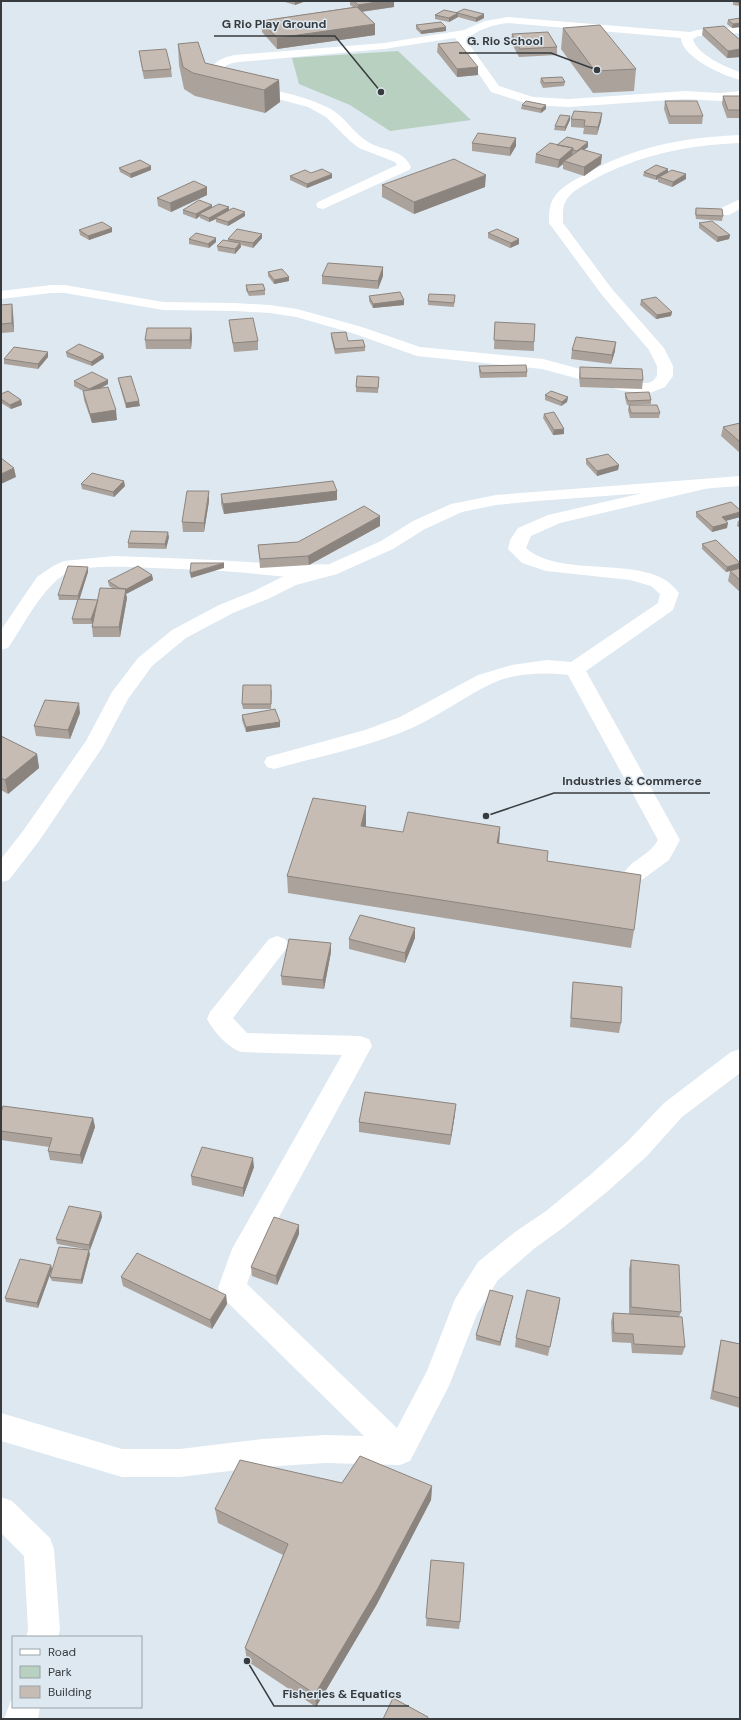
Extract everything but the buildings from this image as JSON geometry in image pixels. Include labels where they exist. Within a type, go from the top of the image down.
[{"type":"main road","points":[[323,205],[404,167],[401,160],[359,142],[326,111],[308,104],[230,83],[214,76],[217,66],[221,63],[239,58],[384,46],[440,38],[466,33],[494,21],[508,20],[691,35]]},
{"type":"main road","points":[[532,33],[653,41],[740,30]]},
{"type":"main road","points":[[466,33],[460,39],[496,89],[532,101],[569,103],[686,95],[720,97],[740,95]]},
{"type":"main road","points":[[691,35],[687,38],[687,42],[692,49],[716,67],[735,74],[740,82]]},
{"type":"main road","points":[[1,296],[51,289],[64,289],[163,306],[270,309],[297,313],[328,321],[417,351],[444,355],[543,364],[620,385],[650,388],[659,384],[665,376],[665,366],[656,348],[607,292],[560,228],[556,222],[557,207],[562,196],[572,188],[618,162],[679,143],[740,139]]},
{"type":"main road","points":[[724,212],[740,203]]},
{"type":"main road","points":[[1,874],[31,836],[95,744],[119,697],[145,662],[179,634],[226,609],[262,595],[289,581],[331,570],[387,545],[420,525],[457,508],[502,499],[706,483],[740,482]]},
{"type":"main road","points":[[274,762],[372,735],[407,722],[485,679],[512,671],[547,666],[575,669],[666,606],[670,593],[658,582],[631,575],[552,567],[528,559],[517,549],[519,540],[524,532],[554,519],[706,483]]},
{"type":"main road","points":[[1,644],[44,581],[59,570],[70,565],[114,562],[233,566],[298,571],[331,570]]},
{"type":"main road","points":[[575,669],[669,840],[661,854],[635,873]]},
{"type":"main road","points":[[277,945],[219,1019],[241,1042],[360,1046],[242,1258],[232,1288],[400,1451]]},
{"type":"main road","points":[[400,1451],[438,1377],[464,1308],[488,1271],[525,1240],[555,1219],[599,1183],[637,1148],[673,1110],[740,1059]]},
{"type":"main road","points":[[1,1427],[122,1463],[180,1463],[263,1453],[325,1449],[400,1451]]},
{"type":"main road","points":[[1,1512],[39,1549],[44,1630],[42,1636]]},
{"type":"main road","points":[[21,1719],[24,1708]]},
{"type":"green space","points":[[398,51],[471,120],[390,131],[350,105],[299,84],[292,58]]},
{"type":"place","name":"G. Rio School","points":[[597,70]]},
{"type":"place","name":"G Rio Play Ground","points":[[381,92]]},
{"type":"place","name":"Industries & Commerce","points":[[486,816]]},
{"type":"place","name":"Fisheries & Equatics","points":[[247,1661]]}]
